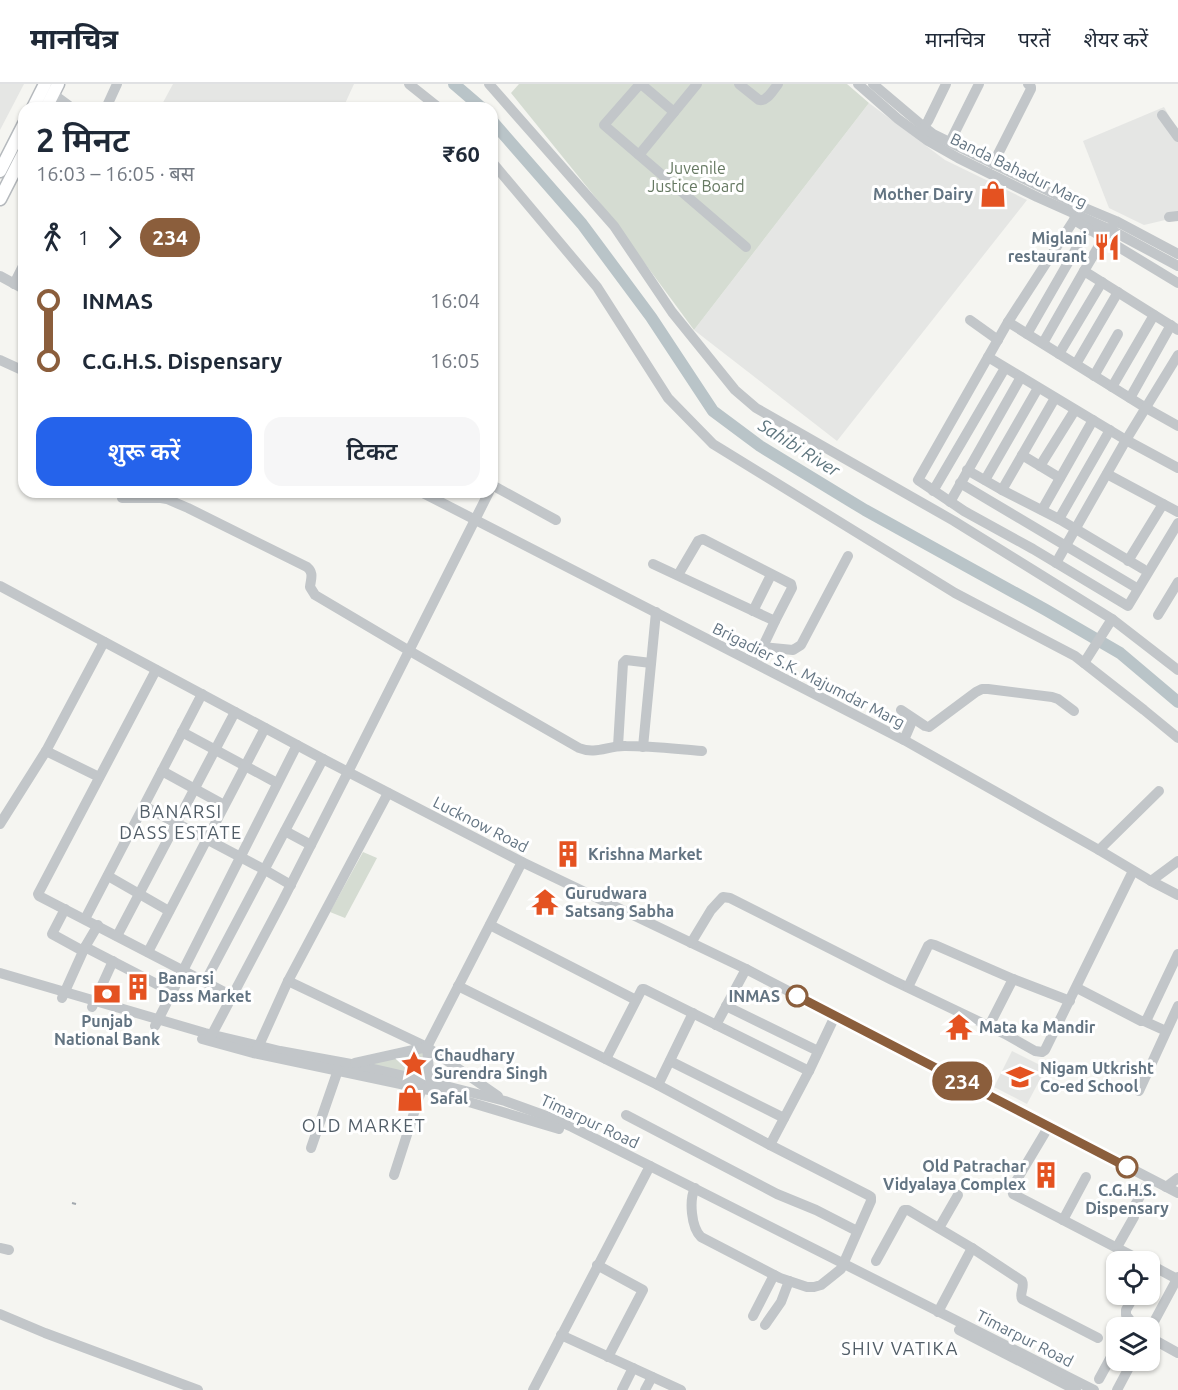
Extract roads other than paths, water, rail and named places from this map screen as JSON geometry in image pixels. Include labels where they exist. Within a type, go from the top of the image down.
[{"type":"main road","points":[[37,102],[48,87]]},
{"type":"main road","points":[[47,102],[48,87]]},
{"type":"main road","points":[[0,171],[18,136]]},
{"type":"main road","points":[[0,199],[18,164]]},
{"type":"street","points":[[108,102],[117,84]]},
{"type":"street","points":[[409,84],[432,102]]},
{"type":"street","points":[[489,84],[614,226],[672,312],[735,390],[747,401],[954,521],[1110,621],[1178,670]]},
{"type":"street","points":[[674,112],[640,84],[604,125],[746,247]]},
{"type":"street","points":[[639,155],[697,84]]},
{"type":"street","points":[[739,84],[762,101],[778,84]]},
{"type":"street","name":"Banda Bahadur Marg","points":[[858,84],[883,99],[921,131],[928,141],[993,164],[1076,213]]},
{"type":"street","name":"Banda Bahadur Marg","points":[[873,84],[883,99]]},
{"type":"street","points":[[883,99],[891,84]]},
{"type":"street","points":[[921,131],[946,84]]},
{"type":"street","points":[[950,142],[979,84]]},
{"type":"street","points":[[993,164],[1031,90],[1028,84]]},
{"type":"street","points":[[48,87],[66,102]]},
{"type":"street","points":[[1162,115],[1178,137]]},
{"type":"street","name":"Banda Bahadur Marg","points":[[921,131],[950,142],[961,154],[1178,266]]},
{"type":"street","points":[[498,169],[597,287],[668,398],[713,444],[955,593],[1075,656],[1178,738]]},
{"type":"street","points":[[1178,283],[1110,230],[1088,228],[1076,213],[1008,322],[918,479],[950,502],[1128,606],[1178,524]]},
{"type":"street","points":[[1027,333],[1088,228]]},
{"type":"street","points":[[1043,344],[1110,230]]},
{"type":"street","name":"Banda Bahadur Marg","points":[[1110,230],[1178,254]]},
{"type":"street","points":[[1084,271],[1175,327],[1130,398]]},
{"type":"street","points":[[0,276],[18,285]]},
{"type":"street","points":[[1059,354],[1102,282]]},
{"type":"street","points":[[1076,364],[1118,292]]},
{"type":"street","points":[[1112,387],[1154,315]]},
{"type":"street","points":[[970,320],[998,340]]},
{"type":"street","points":[[1008,322],[1178,426]]},
{"type":"street","points":[[1094,376],[1118,334]]},
{"type":"street","points":[[1056,563],[1126,440],[1178,355]]},
{"type":"street","points":[[988,357],[1126,440],[1178,468]]},
{"type":"street","points":[[0,360],[18,368]]},
{"type":"street","points":[[933,490],[1005,368]]},
{"type":"street","points":[[950,502],[1022,377]]},
{"type":"street","points":[[985,480],[1038,388]]},
{"type":"street","points":[[1002,490],[1055,398]]},
{"type":"street","points":[[1040,466],[1075,410]]},
{"type":"street","points":[[1042,510],[1093,420]]},
{"type":"street","points":[[1059,519],[1110,430]]},
{"type":"street","points":[[1022,454],[1060,478]]},
{"type":"street","points":[[968,470],[1059,519],[1143,569]]},
{"type":"street","points":[[1107,474],[1178,512]]},
{"type":"street","points":[[960,483],[1135,587]]},
{"type":"street","points":[[498,488],[556,520]]},
{"type":"street","points":[[122,498],[167,499],[307,567],[312,574],[310,587],[315,595],[408,651],[579,748],[594,751],[618,746],[702,751]]},
{"type":"street","name":"Brigadier S.K. Majumdar Marg","points":[[433,498],[904,740],[1178,895]]},
{"type":"street","points":[[210,1038],[291,885],[486,498]]},
{"type":"street","points":[[1128,561],[1163,504]]},
{"type":"street","points":[[678,575],[698,541],[703,539],[791,584],[792,588],[755,663]]},
{"type":"street","points":[[762,647],[794,650],[801,645],[848,556]]},
{"type":"street","points":[[653,564],[775,621]]},
{"type":"street","points":[[753,611],[771,575]]},
{"type":"street","points":[[1158,615],[1176,579]]},
{"type":"street","name":"Lucknow Road","points":[[0,586],[388,793],[522,862],[746,969],[1178,1193]]},
{"type":"street","points":[[643,747],[656,612]]},
{"type":"street","points":[[1084,663],[1110,621]]},
{"type":"street","points":[[0,824],[46,751],[104,642]]},
{"type":"street","points":[[618,746],[624,661],[651,663]]},
{"type":"street","points":[[156,670],[39,892],[39,896],[232,996]]},
{"type":"street","points":[[901,710],[925,726],[932,726],[982,689],[1052,697],[1074,711]]},
{"type":"street","points":[[86,919],[202,694]]},
{"type":"street","points":[[117,936],[235,712]]},
{"type":"street","points":[[904,740],[913,719]]},
{"type":"street","points":[[148,952],[265,728]]},
{"type":"street","points":[[182,732],[277,783]]},
{"type":"street","points":[[157,1023],[297,745]]},
{"type":"street","points":[[46,751],[99,777]]},
{"type":"street","points":[[206,982],[323,759]]},
{"type":"street","points":[[162,771],[224,805]]},
{"type":"street","points":[[1099,850],[1159,791]]},
{"type":"street","points":[[257,1049],[288,981],[388,793]]},
{"type":"street","points":[[144,806],[291,885]]},
{"type":"street","points":[[285,831],[311,845]]},
{"type":"street","points":[[1151,881],[1178,861]]},
{"type":"street","points":[[394,1175],[427,1086],[427,1047],[522,862]]},
{"type":"street","points":[[691,943],[711,910],[723,897],[730,898],[1035,1051],[1042,1052],[1077,988],[1133,871]]},
{"type":"street","points":[[108,876],[169,911]]},
{"type":"street","points":[[65,909],[52,934],[113,961],[172,992]]},
{"type":"street","points":[[490,925],[636,1000]]},
{"type":"street","points":[[63,995],[84,949],[98,926]]},
{"type":"street","points":[[908,987],[931,944],[1070,1001]]},
{"type":"street","points":[[1144,1021],[1178,954]]},
{"type":"street","points":[[93,1004],[113,961]]},
{"type":"street","points":[[716,1025],[746,969]]},
{"type":"street","name":"Timarpur Road","points":[[0,973],[63,995],[210,1038],[338,1070],[427,1086],[452,1087],[505,1101],[572,1127],[649,1169],[1094,1390]]},
{"type":"street","points":[[989,1026],[1013,979]]},
{"type":"street","name":"Timarpur Road","points":[[0,981],[63,995]]},
{"type":"street","points":[[288,981],[427,1047],[505,1101]]},
{"type":"street","points":[[458,986],[658,1085],[871,1197],[870,1205],[842,1266],[821,1285],[807,1287],[774,1275],[705,1240],[698,1234],[693,1224],[693,1191]]},
{"type":"street","points":[[1077,988],[1141,1021],[1166,1031]]},
{"type":"street","points":[[606,1059],[642,989],[645,989],[808,1071]]},
{"type":"street","points":[[726,1006],[818,1051]]},
{"type":"street","points":[[1139,1091],[1178,1006]]},
{"type":"street","points":[[658,1085],[693,1013]]},
{"type":"street","points":[[770,1145],[835,1016]]},
{"type":"street","points":[[351,1064],[427,1047]]},
{"type":"street","name":"Timarpur Road","points":[[257,1049],[351,1064],[427,1086],[556,1127],[649,1169]]},
{"type":"street","points":[[670,1061],[784,1118]]},
{"type":"street","points":[[452,1064],[452,1087]]},
{"type":"street","points":[[311,1148],[338,1070]]},
{"type":"street","points":[[626,1115],[777,1194],[816,1210],[857,1231]]},
{"type":"street","points":[[1049,1126],[1012,1191],[1016,1196],[1124,1251]]},
{"type":"street","points":[[533,1390],[649,1169]]},
{"type":"street","points":[[1064,1220],[1086,1177]]},
{"type":"street","points":[[1166,1187],[1178,1178]]},
{"type":"street","points":[[1117,1247],[1134,1217],[1134,1207],[1145,1188]]},
{"type":"street","points":[[939,1228],[958,1195]]},
{"type":"street","points":[[876,1262],[906,1209],[1022,1281],[1022,1299],[1098,1338]]},
{"type":"street","points":[[938,1312],[972,1248]]},
{"type":"street","points":[[597,1265],[643,1290],[608,1357]]},
{"type":"street","name":"Timarpur Road","points":[[842,1266],[1076,1390]]},
{"type":"street","points":[[1157,1317],[1178,1278],[1160,1270]]},
{"type":"street","points":[[753,1316],[774,1275]]},
{"type":"street","points":[[765,1325],[781,1302],[789,1281]]},
{"type":"street","points":[[0,1314],[198,1390]]},
{"type":"street","points":[[561,1335],[681,1390]]},
{"type":"street","points":[[1160,1343],[1178,1353]]},
{"type":"street","points":[[1099,1379],[1106,1366]]},
{"type":"street","points":[[622,1390],[633,1368]]},
{"type":"street","points":[[1117,1390],[1127,1371]]},
{"type":"street","points":[[645,1390],[652,1377]]},
{"type":"waterway","name":"Sahibi River","points":[[454,84],[475,102]]},
{"type":"waterway","name":"Sahibi River","points":[[498,128],[582,224],[651,317],[713,411],[760,446],[865,510],[1120,653],[1178,702]]},
{"type":"railway","points":[[72,1203],[76,1204]]},
{"type":"place","name":"Mother Dairy","points":[[993,194]]},
{"type":"place","name":"Miglani restaurant","points":[[1107,247]]},
{"type":"place","name":"Krishna Market","points":[[568,854]]},
{"type":"place","name":"Gurudwara Satsang Sabha","points":[[545,902]]},
{"type":"place","name":"Banarsi Dass Market","points":[[138,987]]},
{"type":"place","name":"Punjab National Bank","points":[[107,994]]},
{"type":"place","name":"INMAS","points":[[797,996]]},
{"type":"place","name":"Mata ka Mandir","points":[[959,1027]]},
{"type":"place","name":"Chaudhary Surendra Singh","points":[[414,1064]]},
{"type":"place","name":"Nigam Utkrisht Co-ed School","points":[[1020,1077]]},
{"type":"place","name":"Safal","points":[[410,1098]]},
{"type":"place","name":"C.G.H.S. Dispensary","points":[[1127,1167]]},
{"type":"place","name":"Old Patrachar Vidyalaya Complex","points":[[1046,1175]]},
{"type":"district","name":"BANARSI DASS ESTATE","points":[[181,822]]},
{"type":"district","name":"OLD MARKET","points":[[364,1126]]},
{"type":"district","name":"SHIV VATIKA","points":[[900,1349]]},
{"type":"park label","name":"Juvenile Justice Board","points":[[696,177]]}]
